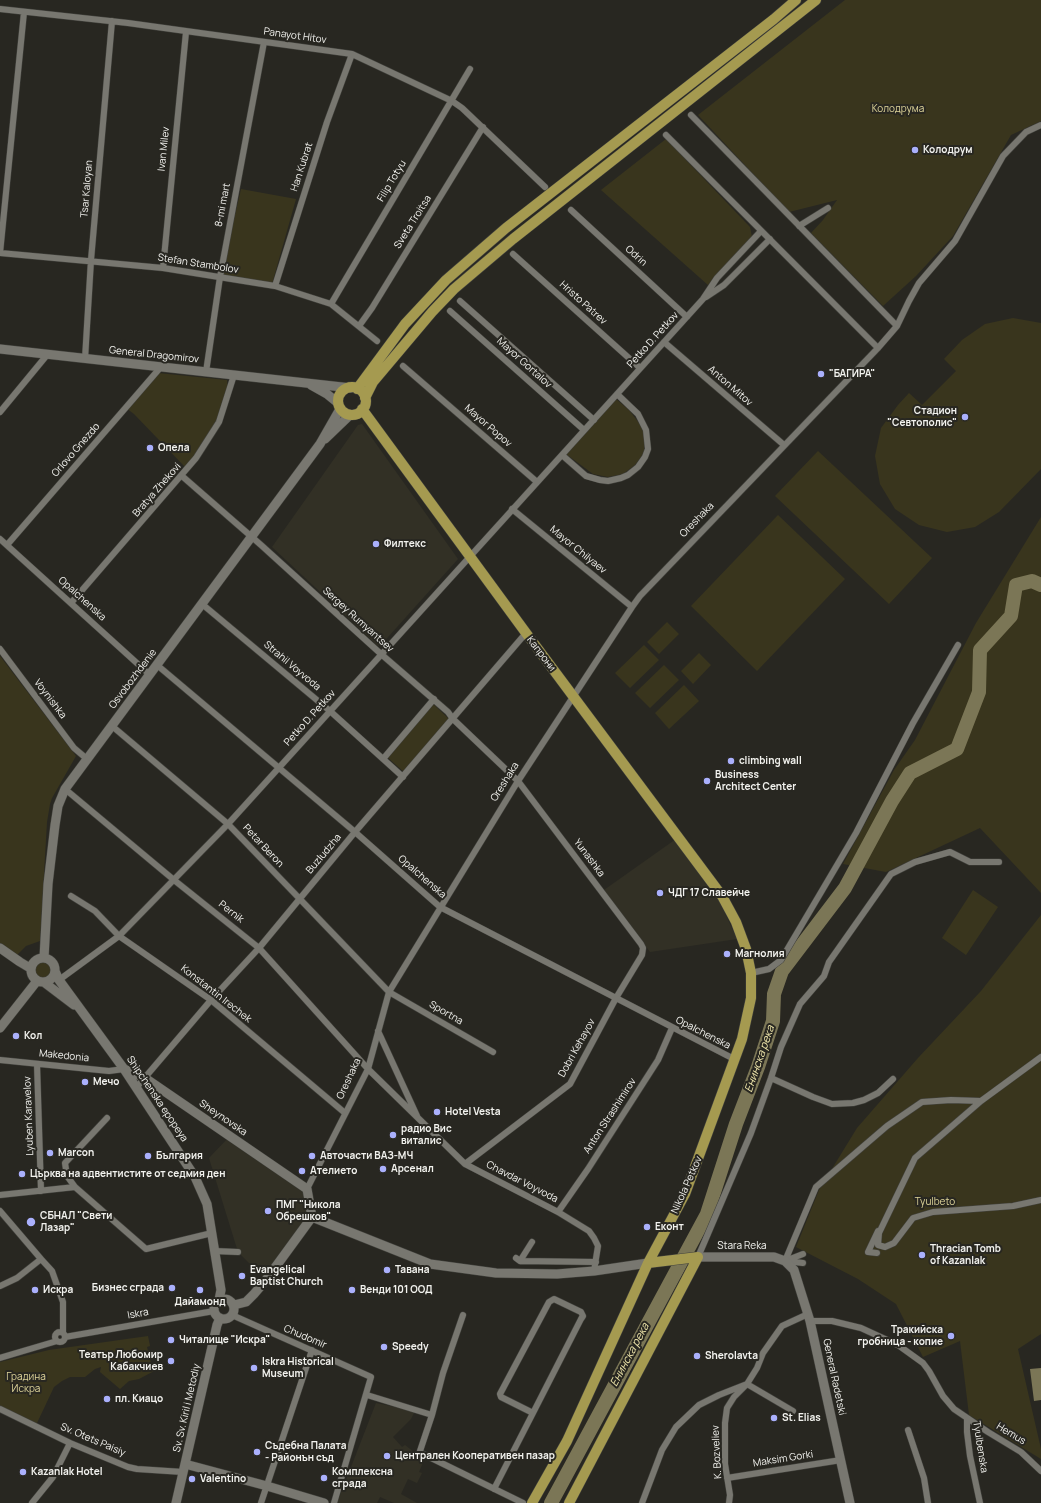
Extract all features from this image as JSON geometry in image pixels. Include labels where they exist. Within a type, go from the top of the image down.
[{"type":"main road","points":[[354,388],[405,324],[446,280],[506,228],[774,19],[796,0]]},
{"type":"main road","points":[[365,398],[373,382],[432,312],[454,289],[512,239],[816,0]]},
{"type":"main road","name":"General Dragomirov","points":[[0,349],[160,368],[354,388]]},
{"type":"main road","name":"General Dragomirov","points":[[306,383],[321,390],[339,406]]},
{"type":"main road","points":[[354,388],[362,392],[365,398],[365,404],[356,414],[350,415],[345,413],[339,406],[338,398],[345,389],[354,388]]},
{"type":"main road","name":"Osvobozhdenie","points":[[44,958],[48,884],[55,825],[58,806],[65,789],[320,444],[339,406]]},
{"type":"main road","name":"Капрони","points":[[362,409],[573,697],[722,896]]},
{"type":"main road","name":"Osvobozhdenie","points":[[320,444],[350,415]]},
{"type":"main road","name":"Nikola Petkov","points":[[532,1503],[567,1441],[648,1263],[685,1194],[742,1039],[750,998],[750,973],[746,949],[736,922],[722,896]]},
{"type":"main road","points":[[0,948],[30,968]]},
{"type":"main road","points":[[0,1028],[41,982],[57,976],[55,967],[51,961],[44,958],[34,961],[30,968],[31,976],[41,982]]},
{"type":"main road","name":"Shipchenska epopeya","points":[[57,976],[124,1069],[195,1177],[207,1204],[220,1290],[219,1300]]},
{"type":"main road","name":"Shipchenska epopeya","points":[[41,982],[81,1010]]},
{"type":"main road","name":"Sheynovska","points":[[124,1069],[145,1078],[307,1189]]},
{"type":"main road","points":[[234,1305],[246,1302],[254,1294],[312,1217],[307,1189]]},
{"type":"main road","points":[[312,1217],[430,1264],[496,1273],[558,1274],[595,1267],[694,1258]]},
{"type":"main road","name":"Stara Reka","points":[[694,1258],[774,1257],[785,1261]]},
{"type":"main road","points":[[569,1503],[694,1258]]},
{"type":"main road","name":"General Radetski","points":[[785,1261],[794,1270],[809,1318],[850,1503]]},
{"type":"main road","points":[[219,1300],[229,1300],[234,1305],[234,1312],[227,1318],[217,1314],[215,1305],[219,1300]]},
{"type":"main road","name":"Sv. Sv. Kiril i Metodiy","points":[[176,1503],[217,1324],[217,1314]]},
{"type":"main road","name":"Sv. Otets Paisiy","points":[[184,1468],[267,1486],[324,1503]]},
{"type":"street","name":"Panayot Hitov","points":[[0,9],[112,21],[352,54],[452,101],[483,127],[545,187]]},
{"type":"street","points":[[0,253],[24,12]]},
{"type":"street","name":"Tsar Kaloyan","points":[[85,359],[91,260],[112,21]]},
{"type":"street","name":"Ivan Milev","points":[[163,268],[186,32]]},
{"type":"street","name":"8-mi mart","points":[[206,372],[220,277],[264,42]]},
{"type":"street","name":"Han Kubrat","points":[[275,286],[327,122],[352,54]]},
{"type":"street","name":"Filip Totyu","points":[[330,304],[470,69]]},
{"type":"street","points":[[690,115],[897,326]]},
{"type":"street","name":"Oreshaka","points":[[307,1189],[368,1069],[389,992],[518,781],[640,596],[878,348],[897,326],[919,283],[955,241],[1004,156],[1026,132],[1041,125]]},
{"type":"street","name":"Sveta Troitsa","points":[[359,326],[372,308],[483,127]]},
{"type":"street","points":[[666,135],[878,348]]},
{"type":"street","points":[[799,226],[828,208]]},
{"type":"street","name":"Odrin","points":[[571,210],[688,317]]},
{"type":"street","name":"Petko D. Petkov","points":[[57,976],[119,936],[228,824],[469,556],[688,317],[703,299],[717,278],[761,231]]},
{"type":"street","name":"Petko D. Petkov","points":[[703,299],[724,285],[770,239]]},
{"type":"street","name":"Stefan Stambolov","points":[[0,253],[91,260],[163,268],[275,286],[330,304],[377,341]]},
{"type":"street","name":"Hristo Patrev","points":[[513,254],[640,368]]},
{"type":"street","name":"Mayor Gortalov","points":[[460,301],[594,420]]},
{"type":"street","name":"Mayor Gortalov","points":[[450,311],[584,430]]},
{"type":"street","name":"Anton Mitov","points":[[664,342],[784,445]]},
{"type":"street","points":[[0,412],[47,355]]},
{"type":"street","name":"Mayor Popov","points":[[403,366],[537,482]]},
{"type":"street","name":"Orlovo Gnezdo","points":[[7,545],[160,368]]},
{"type":"street","name":"Bratya Zhekovi","points":[[71,603],[196,458],[219,422],[234,375]]},
{"type":"street","points":[[562,455],[586,476],[595,479],[608,481],[621,478],[628,475],[638,467],[645,457],[648,449],[646,430],[638,414],[617,394]]},
{"type":"street","name":"Sergey Rumyantsev","points":[[182,476],[252,537],[381,654],[434,699],[518,781]]},
{"type":"street","name":"Mayor Chilyaev","points":[[512,509],[632,608]]},
{"type":"street","name":"Opalchenska","points":[[0,539],[150,675]]},
{"type":"street","name":"Strahil Voyvoda","points":[[202,604],[330,711],[403,777]]},
{"type":"street","name":"Buzludzha","points":[[136,1088],[211,1000],[260,948],[355,832],[526,633]]},
{"type":"street","points":[[750,973],[770,969],[781,960],[856,833],[913,723],[958,645]]},
{"type":"street","name":"Voynishka","points":[[0,649],[74,748],[87,759]]},
{"type":"street","name":"Opalchenska","points":[[157,665],[355,832],[440,907],[734,1059]]},
{"type":"street","points":[[383,759],[434,699]]},
{"type":"street","name":"Petar Beron","points":[[112,726],[228,824],[389,992]]},
{"type":"street","name":"Yunashka","points":[[518,781],[643,948]]},
{"type":"street","name":"Pernik","points":[[65,789],[174,880],[260,948],[368,1069]]},
{"type":"street","points":[[694,1258],[751,1133],[771,1078],[780,1047],[800,1004],[824,976],[829,962],[891,874],[915,862],[950,852],[970,862],[999,862]]},
{"type":"street","name":"Konstantin Irechek","points":[[71,896],[95,912],[119,936],[211,1000],[345,1113]]},
{"type":"street","name":"Dobri Kehayov","points":[[465,1164],[570,1084],[616,998],[642,955],[643,948]]},
{"type":"street","name":"Sportna","points":[[389,992],[492,1052]]},
{"type":"street","name":"Anton Strashimirov","points":[[558,1212],[588,1169],[658,1060],[672,1028]]},
{"type":"street","name":"Chavdar Voyvoda","points":[[378,1031],[419,1119]]},
{"type":"street","points":[[1041,1057],[982,1101],[915,1158],[879,1234],[878,1245],[885,1247],[894,1243],[913,1218],[933,1212],[1013,1206],[1041,1200]]},
{"type":"street","name":"Makedonia","points":[[1,1059],[109,1071],[124,1069]]},
{"type":"street","name":"Lyuben Karavelov","points":[[37,1064],[41,1191]]},
{"type":"street","name":"Chavdar Voyvoda","points":[[368,1069],[465,1164],[558,1212],[589,1231],[598,1246],[595,1267]]},
{"type":"street","points":[[771,1078],[813,1098],[832,1104],[853,1103],[864,1100],[878,1093],[893,1079]]},
{"type":"street","points":[[785,1261],[816,1187],[887,1126],[922,1102],[951,1100],[982,1101]]},
{"type":"street","points":[[107,1118],[65,1162],[67,1176],[75,1187],[146,1249],[212,1233]]},
{"type":"street","points":[[0,1196],[75,1187]]},
{"type":"street","points":[[0,1212],[52,1271],[63,1302],[64,1335]]},
{"type":"street","points":[[877,1253],[868,1252],[879,1227],[889,1213]]},
{"type":"street","points":[[532,1242],[518,1260],[595,1267]]},
{"type":"street","points":[[214,1252],[238,1252]]},
{"type":"street","points":[[785,1261],[803,1254]]},
{"type":"street","points":[[0,1286],[18,1278],[41,1259]]},
{"type":"street","points":[[785,1261],[803,1263]]},
{"type":"street","points":[[494,1489],[583,1316],[581,1312],[554,1299],[549,1302],[500,1394],[501,1396],[533,1413]]},
{"type":"street","name":"Iskra","points":[[64,1335],[217,1314]]},
{"type":"street","name":"Chudomir","points":[[232,1315],[371,1377],[367,1395]]},
{"type":"street","points":[[463,1315],[443,1373],[432,1415],[420,1451],[421,1453],[523,1503]]},
{"type":"street","name":"K. Bozveliev","points":[[729,1503],[730,1495],[725,1464],[725,1423],[727,1408],[734,1397],[747,1384],[758,1368],[763,1353],[782,1326],[809,1318]]},
{"type":"street","name":"Tyulbenska","points":[[809,1318],[832,1321],[860,1328],[898,1345],[929,1371],[943,1396],[954,1409],[967,1419],[966,1432],[980,1503]]},
{"type":"street","points":[[0,1358],[57,1341],[55,1337],[59,1332],[64,1335]]},
{"type":"street","points":[[261,1503],[312,1350]]},
{"type":"street","points":[[642,1503],[662,1450],[676,1427],[699,1405],[747,1384],[793,1411]]},
{"type":"street","points":[[334,1503],[367,1395],[432,1415]]},
{"type":"street","name":"Sv. Otets Paisiy","points":[[0,1409],[70,1443],[137,1469],[184,1468]]},
{"type":"street","name":"Hemus","points":[[967,1419],[1021,1452],[1041,1471]]},
{"type":"street","points":[[908,1430],[924,1478],[928,1503]]},
{"type":"street","points":[[32,1503],[54,1477],[70,1443]]},
{"type":"street","name":"Maksim Gorki","points":[[728,1478],[841,1460]]},
{"type":"shaded area","points":[[362,424],[458,559],[380,646],[378,646],[272,547],[358,425]]},
{"type":"shaded area","name":"ЧДГ 17 Славейче","points":[[676,839],[717,896],[737,939],[650,952],[604,890]]},
{"type":"shaded area","name":"ПМГ \"Никола Обрешков\"","points":[[230,1136],[307,1189],[312,1217],[266,1280],[238,1252],[209,1158]]},
{"type":"shaded area","points":[[1041,1368],[1041,1400],[1034,1401],[1030,1369]]},
{"type":"shaded area","name":"Централен Кооперативен пазар","points":[[376,1403],[415,1411],[411,1419],[393,1437],[402,1447],[405,1445],[424,1460],[419,1472],[422,1473],[417,1483],[408,1479],[401,1494],[417,1503],[394,1503],[380,1497],[377,1503],[337,1503]]},
{"type":"green space","name":"Колодрума","points":[[845,0],[1041,0],[1041,121],[1011,135],[953,236],[916,276],[883,306],[811,233],[823,220],[837,200],[789,212],[698,115]]},
{"type":"green space","points":[[666,139],[750,227],[752,237],[708,285],[601,190]]},
{"type":"green space","points":[[241,189],[296,199],[272,284],[221,275]]},
{"type":"green space","name":"Стадион \"Севтополис\"","points":[[1013,318],[1041,323],[1041,469],[999,512],[975,527],[947,532],[919,525],[895,509],[880,484],[875,456],[881,428],[909,393],[922,405],[956,371],[944,359],[962,340],[985,324]]},
{"type":"green space","points":[[158,373],[227,380],[228,389],[216,421],[194,456],[185,467],[134,414],[126,408]]},
{"type":"green space","points":[[616,399],[629,410],[642,427],[645,439],[644,453],[635,465],[623,474],[608,477],[593,474],[566,454]]},
{"type":"green space","points":[[818,451],[932,558],[889,604],[775,496]]},
{"type":"green space","points":[[778,515],[845,579],[757,671],[691,606]]},
{"type":"green space","points":[[1041,517],[1041,893],[980,828],[886,872],[843,864],[894,770],[915,740],[976,623]]},
{"type":"green space","points":[[667,622],[679,634],[659,654],[647,642]]},
{"type":"green space","points":[[644,645],[659,660],[630,688],[615,673]]},
{"type":"green space","points":[[699,653],[711,665],[693,684],[681,671]]},
{"type":"green space","points":[[0,656],[76,756],[50,804],[47,822],[40,941],[26,946],[17,955],[0,943]]},
{"type":"green space","points":[[664,665],[679,680],[650,708],[635,693]]},
{"type":"green space","points":[[684,685],[699,701],[669,729],[655,713]]},
{"type":"green space","points":[[433,704],[449,719],[404,772],[387,757]]},
{"type":"green space","points":[[973,890],[998,907],[966,955],[942,938]]},
{"type":"green space","name":"Tyulbeto","points":[[1041,915],[1041,1334],[1018,1349],[1041,1449],[1041,1459],[969,1415],[960,1341],[923,1357],[896,1304],[858,1279],[796,1247],[819,1190],[857,1128],[918,1058],[981,991]]},
{"type":"green space","points":[[43,962],[50,967],[51,970],[46,977],[43,978],[36,973],[35,970],[40,963]]},
{"type":"green space","name":"Градина Искра","points":[[148,1336],[150,1346],[147,1347],[152,1367],[155,1367],[156,1370],[139,1379],[129,1381],[120,1389],[100,1372],[101,1367],[95,1369],[85,1377],[70,1377],[54,1387],[37,1423],[33,1424],[0,1408],[0,1362],[49,1350]]},
{"type":"waterway","name":"Енинска река","points":[[551,1503],[707,1214],[736,1124],[758,1067],[773,1021],[774,994],[782,971],[845,888],[892,801],[910,773],[957,749],[979,692],[980,650],[1011,616],[1016,585],[1032,581],[1041,585]]},
{"type":"place","name":"Колодрум","points":[[915,150]]},
{"type":"place","name":"\"БАГИРА\"","points":[[821,374]]},
{"type":"place","name":"Стадион \"Севтополис\"","points":[[965,417]]},
{"type":"place","name":"Опела","points":[[150,448]]},
{"type":"place","name":"Филтекс","points":[[376,544]]},
{"type":"place","name":"climbing wall","points":[[731,761]]},
{"type":"place","name":"Business Architect Center","points":[[707,781]]},
{"type":"place","name":"ЧДГ 17 Славейче","points":[[660,893]]},
{"type":"place","name":"Магнолия","points":[[727,954]]},
{"type":"place","name":"Кол","points":[[16,1036]]},
{"type":"place","name":"Мечо","points":[[85,1082]]},
{"type":"place","name":"Hotel Vesta","points":[[437,1112]]},
{"type":"place","name":"радио Вис виталис","points":[[393,1135]]},
{"type":"place","name":"Marcon","points":[[50,1153]]},
{"type":"place","name":"България","points":[[148,1156]]},
{"type":"place","name":"Авточасти ВАЗ-МЧ","points":[[312,1156]]},
{"type":"place","name":"Арсенал","points":[[383,1169]]},
{"type":"place","name":"Ателието","points":[[302,1171]]},
{"type":"place","name":"Църква на адвентистите от седмия ден","points":[[22,1174]]},
{"type":"place","name":"ПМГ \"Никола Обрешков\"","points":[[268,1211]]},
{"type":"place","name":"СБНАЛ \"Свeти Лазар\"","points":[[31,1222]]},
{"type":"place","name":"Еконт","points":[[647,1227]]},
{"type":"place","name":"Thracian Tomb of Kazanlak","points":[[922,1255]]},
{"type":"place","name":"Тавана","points":[[387,1270]]},
{"type":"place","name":"Evangelical Baptist Church","points":[[242,1276]]},
{"type":"place","name":"Бизнес сграда","points":[[172,1288]]},
{"type":"place","name":"Искра","points":[[35,1290]]},
{"type":"place","name":"Дайамонд","points":[[200,1290]]},
{"type":"place","name":"Венди 101 ООД","points":[[352,1290]]},
{"type":"place","name":"Тракийска гробница - копие","points":[[951,1336]]},
{"type":"place","name":"Читалище \"Искра\"","points":[[171,1340]]},
{"type":"place","name":"Speedy","points":[[384,1347]]},
{"type":"place","name":"Sherolavta","points":[[697,1356]]},
{"type":"place","name":"Театър Любомир Кабакчиев","points":[[171,1361]]},
{"type":"place","name":"Iskra Historical Museum","points":[[254,1368]]},
{"type":"place","name":"пл. Киацо","points":[[107,1399]]},
{"type":"place","name":"St. Elias","points":[[774,1418]]},
{"type":"place","name":"Съдебна Палата - Районън съд","points":[[257,1452]]},
{"type":"place","name":"Централен Кооперативен пазар","points":[[387,1456]]},
{"type":"place","name":"Kazanlak Hotel","points":[[23,1472]]},
{"type":"place","name":"Комплексна сграда","points":[[324,1478]]},
{"type":"place","name":"Valentino","points":[[192,1479]]}]
